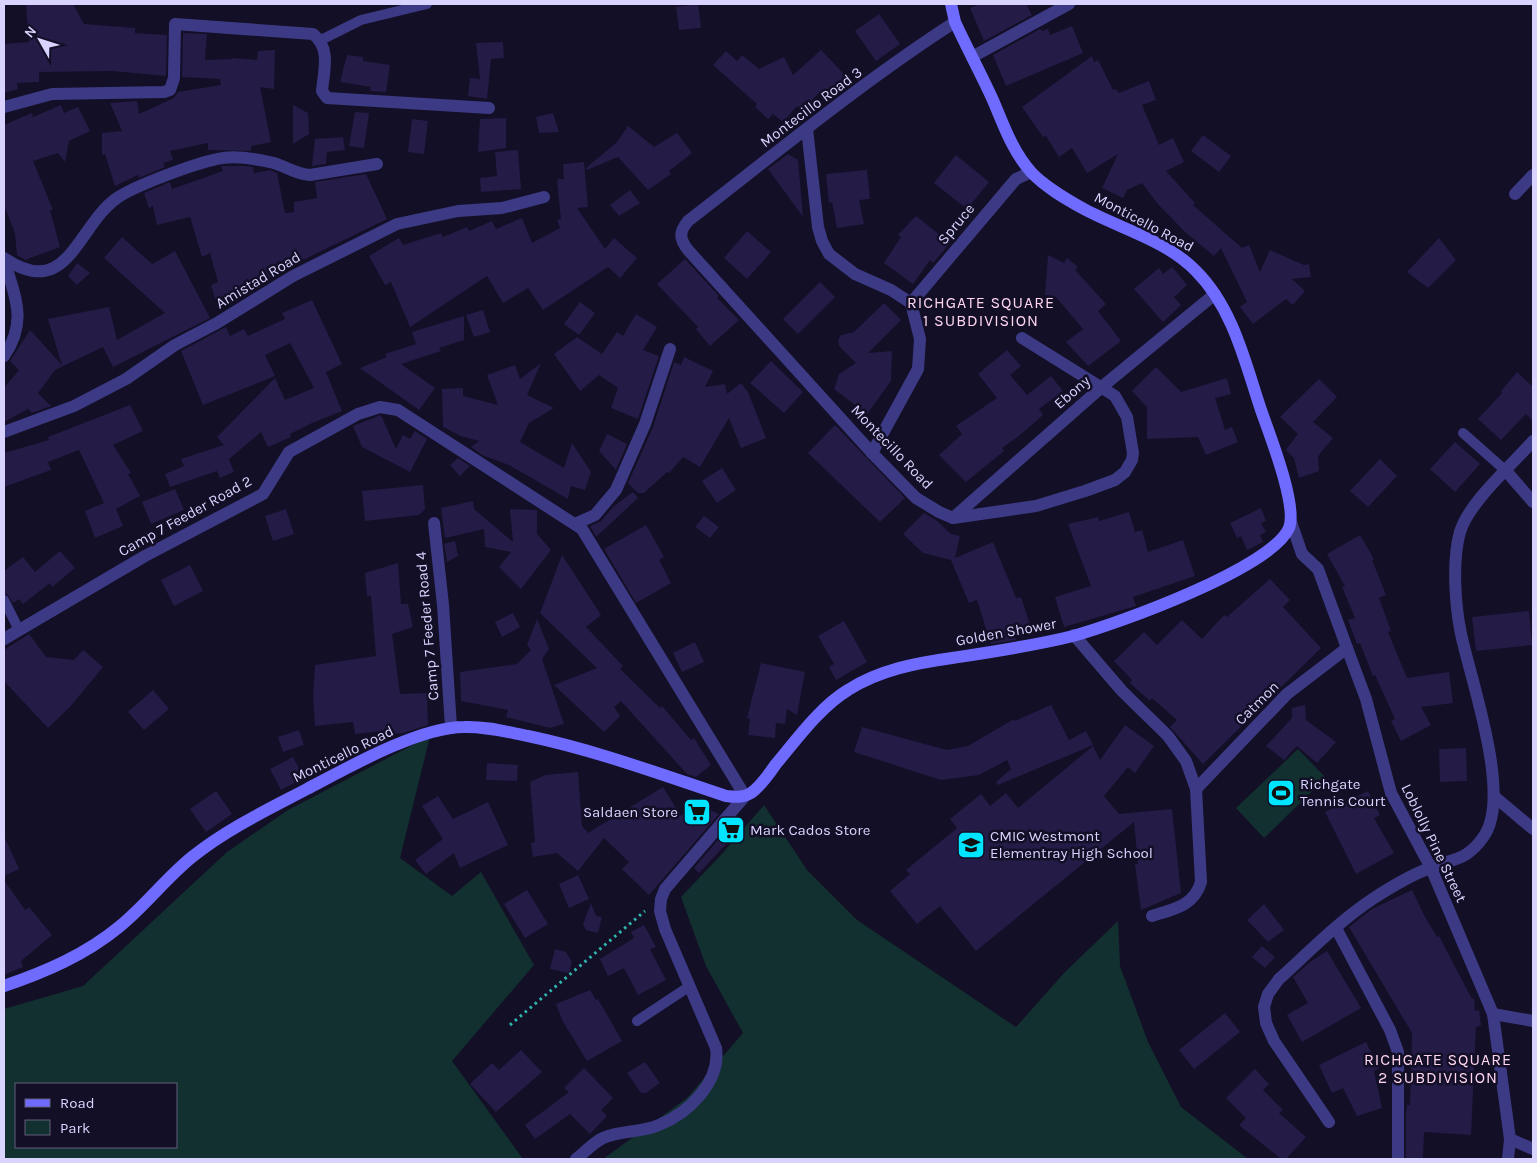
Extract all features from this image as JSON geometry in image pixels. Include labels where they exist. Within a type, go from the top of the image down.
[{"type":"main road","name":"Monticello Road","points":[[950,4],[955,22],[1014,147],[1031,172],[1054,191],[1086,210],[1182,257],[1198,272],[1215,294],[1233,326],[1278,458],[1290,507],[1291,522]]},
{"type":"main road","name":"Golden Shower","points":[[745,796],[759,786],[794,743],[835,699],[862,681],[894,669],[1074,636],[1146,610],[1228,575],[1274,546],[1286,534],[1291,522]]},
{"type":"main road","name":"Monticello Road","points":[[4,986],[74,958],[118,928],[190,859],[237,826],[381,752],[451,727],[479,728],[554,742],[611,758],[726,796],[745,796]]},
{"type":"street","points":[[972,57],[1069,4]]},
{"type":"street","name":"Montecillo Road 3","points":[[688,221],[807,129],[926,41],[955,22]]},
{"type":"street","points":[[4,107],[52,94],[164,92],[170,90],[174,78],[175,24],[313,34],[321,40],[325,49],[322,91],[327,98],[489,108]]},
{"type":"street","points":[[807,129],[818,227],[825,248],[837,262],[855,274],[891,290],[911,303],[920,339],[918,369],[872,453]]},
{"type":"street","points":[[4,259],[26,271],[46,270],[63,262],[106,206],[119,197],[219,158],[254,159],[275,164],[299,174],[377,164]]},
{"type":"street","name":"Spruce","points":[[911,303],[1016,179],[1031,172]]},
{"type":"street","points":[[1515,194],[1533,175]]},
{"type":"street","name":"Amistad Road","points":[[4,432],[74,406],[126,379],[175,345],[217,323],[293,276],[397,224],[458,211],[502,208],[544,197]]},
{"type":"street","name":"Montecillo Road","points":[[688,221],[681,230],[680,236],[688,250],[872,453],[916,498],[939,512],[954,518]]},
{"type":"street","points":[[4,259],[18,306],[19,322],[14,338],[4,356]]},
{"type":"street","name":"Ebony","points":[[954,518],[1103,386],[1215,294]]},
{"type":"street","points":[[954,518],[1036,506],[1105,484],[1121,476],[1130,466],[1133,453],[1127,418],[1115,396],[1103,386],[1022,338]]},
{"type":"street","points":[[575,524],[595,515],[616,490],[645,424],[670,349]]},
{"type":"street","name":"Camp 7 Feeder Road 2","points":[[4,638],[18,628],[145,556],[263,494],[289,452],[358,414],[380,408],[398,410],[575,524],[584,532],[651,646],[745,796]]},
{"type":"street","points":[[1329,1122],[1274,1041],[1266,1023],[1264,1006],[1268,994],[1279,980],[1336,928],[1372,899],[1431,868],[1458,860],[1474,848],[1485,835],[1492,816],[1495,797],[1492,769],[1460,632],[1456,588],[1457,560],[1461,532],[1471,509],[1533,441]]},
{"type":"street","points":[[1506,471],[1533,502]]},
{"type":"street","name":"Loblolly Pine Street","points":[[1291,522],[1302,554],[1318,569],[1366,699],[1391,793],[1431,868],[1494,1014],[1510,1140],[1508,1159]]},
{"type":"street","name":"Camp 7 Feeder Road 4","points":[[434,523],[443,605],[451,727]]},
{"type":"street","points":[[1074,636],[1122,691],[1178,748],[1186,761],[1196,789],[1202,882],[1193,899],[1183,906],[1152,916]]},
{"type":"street","name":"Catmon","points":[[1196,789],[1287,694],[1347,648]]},
{"type":"street","points":[[576,1159],[602,1138],[659,1126],[682,1111],[704,1091],[712,1079],[718,1059],[716,1048],[665,929],[660,911],[660,899],[671,879],[745,796]]},
{"type":"street","points":[[1495,797],[1533,829]]},
{"type":"street","points":[[1336,928],[1390,1030],[1398,1052],[1398,1159]]},
{"type":"street","points":[[1494,1014],[1533,1021]]},
{"type":"street","points":[[1510,1140],[1533,1149]]},
{"type":"lane","points":[[321,40],[361,20],[427,4]]},
{"type":"lane","points":[[1463,433],[1506,471]]},
{"type":"lane","points":[[4,600],[18,628]]},
{"type":"lane","points":[[637,1021],[690,986]]},
{"type":"path","points":[[510,1025],[660,899]]},
{"type":"green space","points":[[430,736],[400,858],[452,896],[481,872],[534,965],[452,1061],[523,1159],[4,1159],[4,1009],[83,986],[227,852],[288,810]]},
{"type":"green space","name":"Richgate Tennis Court","points":[[1298,749],[1326,778],[1264,838],[1236,808]]},
{"type":"green space","points":[[764,805],[807,870],[857,920],[1016,1027],[1065,972],[1118,921],[1120,966],[1148,1042],[1181,1107],[1248,1159],[603,1159],[687,1098],[743,1033],[706,966],[681,897],[721,855]]},
{"type":"building","points":[[26,4],[73,4],[84,24],[135,28],[135,33],[167,35],[166,76],[112,71],[39,72],[39,82],[17,83],[18,89],[4,93],[4,44],[29,42]]},
{"type":"building","points":[[698,4],[701,28],[679,30],[676,7]]},
{"type":"building","points":[[980,4],[1026,4],[1032,15],[984,41],[970,8]]},
{"type":"building","points":[[879,14],[900,44],[876,61],[855,31]]},
{"type":"building","points":[[1072,26],[1083,53],[1006,86],[993,55],[1040,29],[1042,31],[1048,29],[1050,35]]},
{"type":"building","points":[[183,33],[207,34],[205,60],[232,58],[257,60],[258,51],[275,50],[274,89],[260,87],[271,142],[251,146],[251,151],[208,150],[208,143],[170,151],[173,160],[163,163],[165,167],[139,178],[138,175],[115,186],[105,154],[102,155],[102,133],[122,131],[110,103],[137,101],[139,114],[174,98],[178,92],[221,85],[220,79],[182,77]]},
{"type":"building","points":[[503,42],[504,58],[491,59],[487,99],[468,96],[470,78],[480,79],[476,43]]},
{"type":"building","points":[[821,50],[846,76],[824,98],[819,93],[802,111],[797,106],[783,122],[773,114],[768,119],[755,107],[757,104],[713,65],[726,51],[737,61],[742,55],[759,69],[784,57],[793,75]]},
{"type":"building","points":[[347,55],[363,57],[363,61],[390,65],[386,92],[370,91],[371,87],[340,82]]},
{"type":"building","points":[[1092,56],[1094,62],[1098,60],[1113,90],[1116,89],[1119,93],[1149,81],[1156,100],[1142,105],[1159,145],[1173,138],[1184,162],[1166,171],[1195,203],[1193,205],[1242,248],[1249,245],[1260,272],[1270,250],[1304,265],[1309,264],[1311,277],[1292,279],[1305,291],[1293,305],[1286,299],[1253,324],[1240,307],[1247,302],[1221,248],[1214,256],[1184,231],[1157,203],[1142,183],[1127,190],[1123,198],[1102,188],[1118,154],[1087,173],[1072,148],[1059,157],[1046,136],[1043,137],[1022,107]]},
{"type":"building","points":[[61,105],[64,113],[78,107],[90,131],[69,141],[65,162],[58,153],[33,161],[53,210],[50,210],[60,247],[25,260],[17,255],[15,233],[4,205],[4,125],[32,113],[33,117]]},
{"type":"building","points":[[293,105],[308,113],[309,134],[293,144]]},
{"type":"building","points":[[355,112],[369,113],[364,148],[349,146]]},
{"type":"building","points":[[553,113],[559,132],[539,133],[536,117]]},
{"type":"building","points":[[506,118],[506,148],[478,152],[480,119]]},
{"type":"building","points":[[412,119],[428,121],[424,154],[408,152]]},
{"type":"building","points":[[628,126],[654,147],[677,133],[692,153],[669,171],[671,174],[648,190],[618,157],[587,170],[586,168],[617,142]]},
{"type":"building","points":[[1203,135],[1231,156],[1219,172],[1191,151]]},
{"type":"building","points":[[343,137],[345,150],[327,152],[326,164],[312,166],[315,139]]},
{"type":"building","points":[[518,150],[521,189],[481,192],[480,178],[497,176],[495,152]]},
{"type":"building","points":[[788,154],[798,160],[803,217],[768,169]]},
{"type":"building","points":[[956,155],[989,182],[967,209],[934,183]]},
{"type":"building","points":[[584,162],[588,207],[577,208],[605,249],[614,238],[637,258],[620,278],[608,267],[543,310],[528,288],[503,303],[487,276],[410,327],[391,282],[385,285],[369,256],[399,238],[403,245],[441,233],[443,237],[467,227],[469,231],[492,221],[496,229],[522,218],[532,243],[560,228],[557,220],[561,219],[557,180],[558,182],[558,179],[564,179],[563,164]]},
{"type":"building","points":[[221,166],[253,167],[254,173],[270,170],[277,173],[285,213],[294,212],[294,202],[317,198],[315,182],[366,174],[387,219],[305,259],[276,262],[281,272],[217,305],[211,285],[218,282],[210,253],[202,257],[190,217],[157,225],[153,206],[149,208],[144,193],[170,182],[172,189],[223,171]]},
{"type":"building","points":[[867,170],[870,199],[859,200],[864,224],[837,228],[832,202],[829,203],[826,174]]},
{"type":"building","points":[[630,190],[640,203],[619,216],[610,205]]},
{"type":"building","points":[[916,216],[950,243],[933,263],[930,260],[913,284],[884,263],[901,237],[898,235]]},
{"type":"building","points":[[747,231],[771,252],[747,279],[724,258]]},
{"type":"building","points":[[122,237],[152,264],[175,251],[210,318],[113,367],[103,347],[55,370],[38,393],[51,406],[32,413],[28,409],[4,422],[4,388],[19,370],[10,361],[30,330],[62,365],[48,319],[109,307],[117,340],[165,313],[104,258]]},
{"type":"building","points":[[1439,238],[1456,260],[1428,288],[1407,272]]},
{"type":"building","points":[[1048,255],[1064,263],[1067,258],[1078,267],[1075,270],[1106,304],[1098,311],[1121,341],[1088,366],[1066,342],[1083,329],[1056,297],[1045,295]]},
{"type":"building","points":[[685,259],[719,296],[717,298],[739,320],[710,346],[696,329],[698,327],[657,284]]},
{"type":"building","points":[[77,263],[90,273],[77,285],[68,276]]},
{"type":"building","points":[[1172,267],[1187,285],[1174,297],[1181,305],[1163,322],[1134,289],[1159,268],[1163,274]]},
{"type":"building","points":[[820,282],[835,297],[798,334],[783,319]]},
{"type":"building","points":[[312,300],[342,364],[326,372],[342,411],[312,423],[290,434],[291,437],[268,447],[261,432],[229,459],[234,472],[220,478],[217,471],[170,487],[165,474],[184,466],[181,459],[224,445],[217,437],[275,378],[285,400],[314,388],[290,343],[265,355],[275,376],[203,405],[181,351],[226,327],[230,336],[244,329],[248,336],[285,319],[282,313]]},
{"type":"building","points":[[580,302],[595,313],[579,335],[564,324]]},
{"type":"building","points":[[884,303],[901,320],[868,353],[892,351],[891,381],[867,414],[834,389],[839,374],[856,363],[839,346],[838,340],[841,335],[854,332]]},
{"type":"building","points":[[483,310],[490,332],[474,337],[466,315]]},
{"type":"building","points":[[636,314],[657,327],[643,350],[659,356],[638,419],[611,408],[618,388],[599,375],[580,391],[554,354],[577,337],[602,354],[617,332],[623,336]]},
{"type":"building","points":[[464,316],[464,340],[439,348],[441,351],[401,364],[435,388],[419,410],[360,368],[387,357],[385,354],[416,344],[412,332]]},
{"type":"building","points":[[1007,350],[1021,366],[1010,375],[1027,395],[1051,376],[1063,391],[1039,409],[1043,415],[1002,448],[1004,451],[966,482],[939,455],[962,434],[956,426],[997,398],[978,374]]},
{"type":"building","points":[[684,357],[713,371],[705,387],[725,384],[727,394],[741,383],[748,392],[766,438],[741,448],[729,418],[700,467],[683,457],[669,473],[667,472],[644,493],[638,493],[628,483],[653,427],[674,362],[681,365]]},
{"type":"building","points":[[771,361],[803,392],[784,413],[750,383]]},
{"type":"building","points":[[541,363],[527,395],[554,408],[529,423],[520,442],[564,468],[572,443],[591,472],[585,490],[571,486],[568,499],[509,465],[482,455],[471,447],[479,441],[461,436],[443,427],[442,389],[463,388],[463,396],[498,405],[487,375],[515,365],[520,379]]},
{"type":"building","points":[[1156,367],[1181,392],[1227,378],[1231,394],[1215,398],[1225,430],[1232,427],[1238,442],[1206,455],[1198,437],[1147,439],[1147,407],[1132,391]]},
{"type":"building","points":[[1517,372],[1533,387],[1533,421],[1526,414],[1501,440],[1478,419],[1502,393],[1501,391]]},
{"type":"building","points":[[1319,379],[1337,397],[1313,422],[1333,438],[1318,456],[1319,471],[1299,478],[1294,458],[1286,450],[1298,434],[1280,417]]},
{"type":"building","points":[[130,405],[143,431],[113,445],[131,473],[128,474],[140,496],[116,509],[123,526],[95,538],[85,511],[104,503],[79,450],[48,462],[51,470],[4,487],[4,453],[49,440],[48,437]]},
{"type":"building","points":[[381,415],[396,449],[403,435],[410,439],[415,431],[427,439],[410,472],[362,447],[353,426]]},
{"type":"building","points":[[835,425],[905,498],[880,522],[808,453]]},
{"type":"building","points":[[607,434],[627,444],[616,470],[599,451]]},
{"type":"building","points":[[1455,442],[1480,464],[1455,492],[1430,469]]},
{"type":"building","points":[[458,458],[470,466],[460,476],[450,465]]},
{"type":"building","points":[[1380,459],[1397,476],[1368,507],[1350,491]]},
{"type":"building","points":[[722,468],[736,490],[717,503],[702,481]]},
{"type":"building","points":[[423,485],[425,509],[419,515],[365,521],[362,491]]},
{"type":"building","points":[[175,489],[184,510],[151,524],[142,502]]},
{"type":"building","points":[[633,492],[638,498],[596,537],[590,526],[601,521],[614,506]]},
{"type":"building","points":[[473,501],[474,509],[513,542],[510,509],[537,510],[537,534],[551,550],[521,589],[499,567],[511,552],[485,547],[484,529],[445,538],[441,508]]},
{"type":"building","points":[[1261,508],[1266,521],[1261,523],[1266,532],[1260,535],[1263,542],[1247,550],[1241,536],[1237,538],[1230,523]]},
{"type":"building","points":[[286,509],[294,534],[273,541],[265,516]]},
{"type":"building","points":[[1129,512],[1135,532],[1142,530],[1148,552],[1183,540],[1195,576],[1133,597],[1136,606],[1064,627],[1055,597],[1091,586],[1068,524],[1098,517],[1099,521]]},
{"type":"building","points":[[924,513],[936,520],[951,534],[960,536],[955,558],[993,542],[1016,598],[1021,597],[1031,628],[1014,634],[1016,640],[991,644],[977,600],[969,603],[951,560],[923,553],[903,534]]},
{"type":"building","points":[[704,516],[719,527],[710,538],[695,527]]},
{"type":"building","points":[[646,525],[664,557],[659,560],[671,583],[636,603],[604,549]]},
{"type":"building","points":[[1360,535],[1374,559],[1372,560],[1386,595],[1379,598],[1391,631],[1388,632],[1407,678],[1449,672],[1453,703],[1421,707],[1431,725],[1401,741],[1391,721],[1395,719],[1375,675],[1373,676],[1360,643],[1357,644],[1348,620],[1355,618],[1342,587],[1345,586],[1327,554]]},
{"type":"building","points":[[455,541],[458,556],[447,562],[444,544]]},
{"type":"building","points":[[60,551],[75,568],[52,587],[50,583],[23,604],[19,599],[13,603],[8,595],[4,593],[4,571],[23,557],[35,572]]},
{"type":"building","points":[[562,555],[601,615],[586,627],[623,666],[620,669],[660,708],[662,706],[691,740],[694,738],[711,765],[696,777],[687,774],[621,701],[614,707],[620,716],[604,732],[554,685],[597,668],[540,613]]},
{"type":"building","points":[[398,563],[401,604],[408,604],[413,627],[392,634],[400,694],[427,693],[428,725],[403,733],[393,734],[393,730],[355,734],[353,722],[315,726],[313,696],[315,665],[376,656],[371,596],[367,596],[365,573]]},
{"type":"building","points":[[190,565],[203,591],[174,606],[161,580]]},
{"type":"building","points":[[1270,579],[1290,600],[1283,607],[1321,648],[1203,764],[1170,727],[1177,720],[1152,698],[1150,701],[1130,683],[1132,680],[1114,661],[1144,632],[1157,645],[1182,620],[1202,639],[1224,615],[1227,617]]},
{"type":"building","points":[[1529,611],[1532,645],[1476,651],[1472,617]]},
{"type":"building","points":[[513,613],[520,627],[502,637],[495,622]]},
{"type":"building","points":[[537,619],[549,649],[542,659],[564,724],[550,728],[506,717],[508,710],[461,701],[460,672],[517,664],[531,650],[527,645]]},
{"type":"building","points":[[844,621],[867,662],[836,680],[829,667],[834,664],[818,636]]},
{"type":"building","points":[[29,634],[46,657],[74,660],[83,650],[103,667],[69,708],[48,728],[4,681],[4,650]]},
{"type":"building","points":[[695,642],[704,662],[682,672],[673,653]]},
{"type":"building","points":[[761,663],[805,672],[797,715],[787,709],[785,724],[776,723],[775,738],[748,735],[750,719],[747,718]]},
{"type":"building","points":[[153,690],[169,709],[144,730],[128,712]]},
{"type":"building","points":[[1051,705],[1069,740],[1086,731],[1093,745],[998,785],[996,782],[1011,769],[1007,760],[979,775],[941,780],[854,752],[862,727],[947,750],[968,746],[1014,719],[1015,721]]},
{"type":"building","points":[[1305,705],[1306,720],[1336,742],[1317,763],[1297,746],[1284,760],[1266,746],[1292,718],[1292,708]]},
{"type":"building","points":[[1125,725],[1154,746],[1135,773],[1128,767],[1104,796],[1119,814],[1172,809],[1181,893],[1141,910],[1135,864],[1138,864],[1134,822],[976,951],[940,906],[917,924],[890,891],[910,874],[906,870],[957,828],[950,819],[981,794],[990,806],[1006,793],[1018,808],[1093,746],[1100,760]]},
{"type":"building","points":[[299,730],[304,745],[283,752],[278,737]]},
{"type":"building","points":[[1466,748],[1467,781],[1440,782],[1439,749]]},
{"type":"building","points":[[293,757],[304,778],[281,790],[270,769]]},
{"type":"building","points":[[487,763],[518,765],[517,781],[486,780]]},
{"type":"building","points":[[578,772],[582,826],[588,833],[663,787],[681,816],[692,802],[719,814],[649,895],[622,869],[629,862],[604,838],[578,871],[557,853],[533,857],[531,843],[535,842],[530,782],[545,775]]},
{"type":"building","points":[[216,791],[232,814],[206,832],[190,809]]},
{"type":"building","points":[[1368,791],[1380,815],[1374,818],[1394,853],[1356,874],[1325,812]]},
{"type":"building","points":[[438,796],[453,819],[488,802],[508,845],[460,868],[454,853],[426,874],[415,860],[443,839],[422,806]]},
{"type":"building","points":[[734,821],[741,828],[699,873],[694,868]]},
{"type":"building","points":[[4,836],[19,869],[4,876]]},
{"type":"building","points":[[578,875],[589,899],[569,908],[559,884]]},
{"type":"building","points":[[4,880],[25,910],[29,907],[52,935],[21,961],[23,967],[4,975]]},
{"type":"building","points":[[527,890],[548,924],[525,938],[504,904]]},
{"type":"building","points":[[1412,890],[1425,917],[1437,937],[1439,936],[1472,999],[1474,998],[1475,1011],[1479,1010],[1481,1026],[1476,1027],[1471,1135],[1424,1132],[1423,1159],[1406,1159],[1406,1113],[1407,1105],[1410,1105],[1412,1033],[1349,927],[1372,909]]},
{"type":"building","points":[[591,903],[596,916],[602,917],[598,933],[586,930],[583,924]]},
{"type":"building","points":[[1264,904],[1284,930],[1268,942],[1247,920]]},
{"type":"building","points":[[644,925],[656,947],[650,949],[666,980],[638,995],[624,968],[608,976],[600,959],[634,938],[631,932]]},
{"type":"building","points":[[1262,946],[1275,957],[1265,968],[1252,957]]},
{"type":"building","points":[[555,949],[566,952],[572,962],[569,973],[550,969]]},
{"type":"building","points":[[1327,951],[1361,1008],[1302,1042],[1287,1015],[1308,1003],[1293,977],[1310,962]]},
{"type":"building","points":[[590,990],[596,1000],[598,999],[622,1041],[587,1061],[562,1020],[556,1004]]},
{"type":"building","points":[[1225,1013],[1240,1032],[1194,1069],[1179,1050]]},
{"type":"building","points":[[1366,1042],[1379,1068],[1374,1071],[1382,1108],[1357,1116],[1343,1088],[1332,1093],[1319,1065]]},
{"type":"building","points":[[521,1050],[542,1072],[496,1112],[470,1084],[492,1063],[499,1070]]},
{"type":"building","points":[[645,1062],[660,1083],[646,1093],[641,1093],[627,1073]]},
{"type":"building","points":[[584,1068],[613,1098],[601,1110],[607,1116],[590,1134],[570,1114],[535,1139],[525,1125],[569,1092],[564,1088]]},
{"type":"building","points":[[1255,1069],[1269,1084],[1263,1090],[1283,1110],[1279,1113],[1306,1137],[1286,1159],[1281,1159],[1239,1125],[1246,1118],[1226,1098]]},
{"type":"place","name":"Richgate Tennis Court","points":[[1281,793]]},
{"type":"place","name":"Saldaen Store","points":[[697,812]]},
{"type":"place","name":"Mark Cados Store","points":[[731,830]]},
{"type":"place","name":"CMIC Westmont Elementray High School","points":[[971,845]]},
{"type":"district","name":"RICHGATE SQUARE 1 SUBDIVISION","points":[[981,311]]},
{"type":"district","name":"RICHGATE SQUARE 2 SUBDIVISION","points":[[1438,1068]]}]
